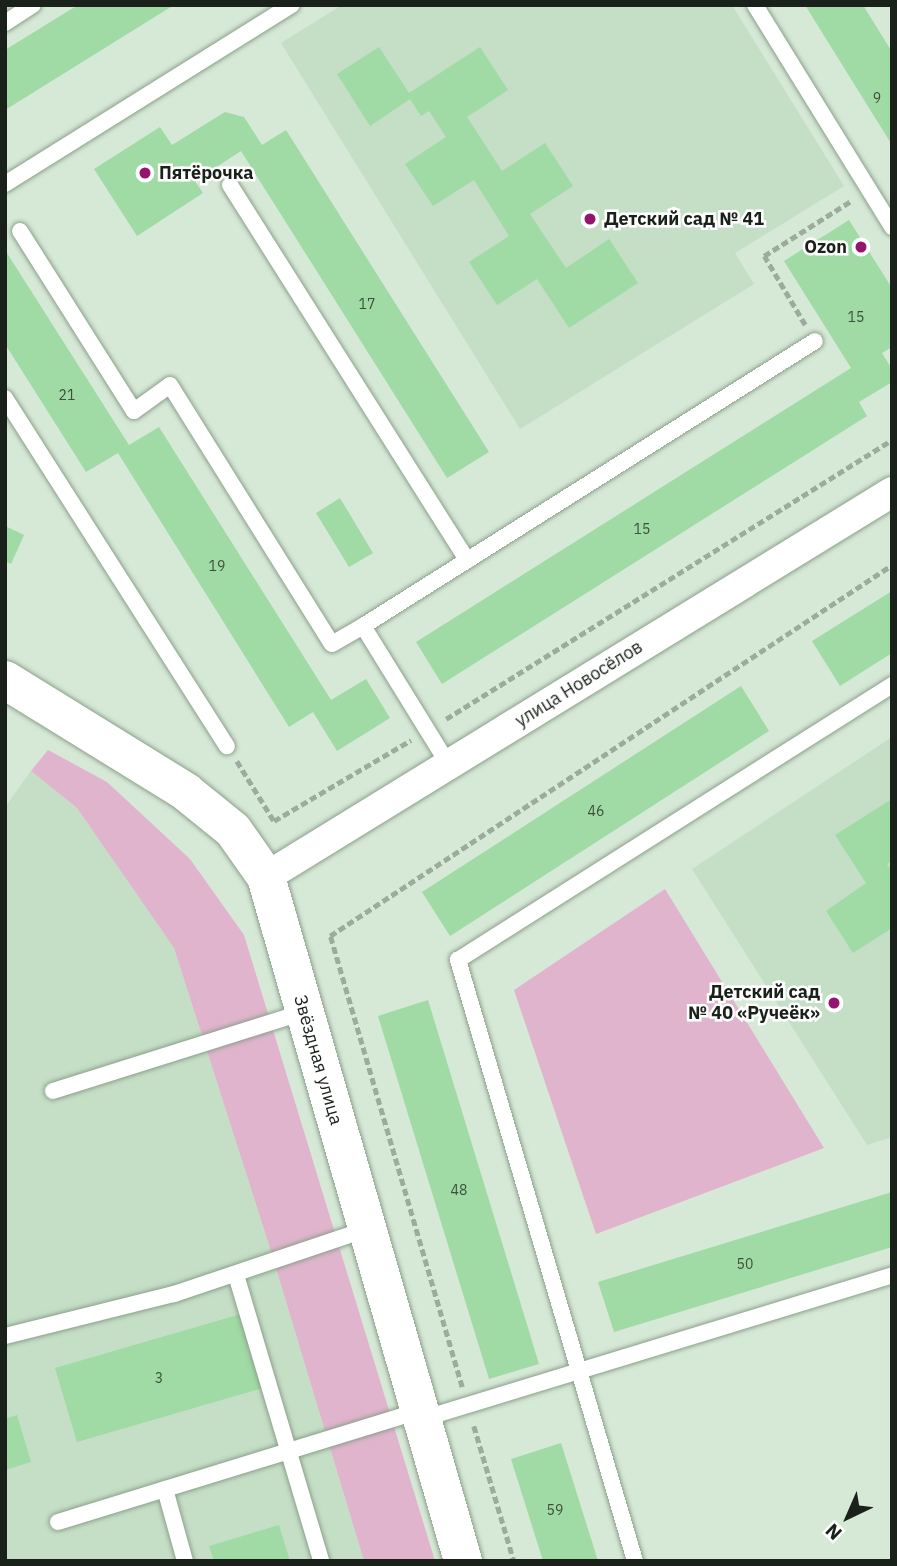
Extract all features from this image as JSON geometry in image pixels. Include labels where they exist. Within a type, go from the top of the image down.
[{"type":"street","name":"улица Новосёлов","points":[[266,877],[892,492]]},
{"type":"street","name":"Звёздная улица","points":[[5,680],[186,792],[233,830],[266,877],[463,1561]]},
{"type":"lane","points":[[5,23],[33,5]]},
{"type":"lane","points":[[5,184],[292,5]]},
{"type":"lane","points":[[755,5],[892,227]]},
{"type":"lane","points":[[230,185],[467,560]]},
{"type":"lane","points":[[20,231],[134,411],[170,386],[332,644],[815,341]]},
{"type":"lane","points":[[5,398],[227,746]]},
{"type":"lane","points":[[363,626],[449,765]]},
{"type":"lane","points":[[635,1561],[458,960],[892,685]]},
{"type":"lane","points":[[53,1091],[304,1012]]},
{"type":"lane","points":[[5,1336],[174,1294],[367,1229]]},
{"type":"lane","points":[[236,1275],[321,1561]]},
{"type":"lane","points":[[58,1522],[289,1451],[420,1415],[468,1405],[892,1275]]},
{"type":"lane","points":[[165,1489],[185,1561]]},
{"type":"path","points":[[815,341],[764,257],[869,189]]},
{"type":"path","points":[[227,746],[274,821],[427,731],[892,440]]},
{"type":"path","points":[[514,1561],[330,936],[892,565]]},
{"type":"shaded area","name":"Детский сад № 41","points":[[342,5],[732,5],[844,186],[735,253],[754,284],[520,429],[281,43]]},
{"type":"shaded area","name":"Детский сад № 40 «Ручеёк»","points":[[892,737],[892,1137],[867,1145],[692,869]]},
{"type":"shaded area","points":[[48,750],[107,782],[190,859],[244,935],[435,1561],[364,1561],[269,1245],[174,948],[77,808],[31,771]]},
{"type":"shaded area","points":[[31,771],[77,808],[174,948],[269,1245],[364,1561],[5,1561],[5,807]]},
{"type":"shaded area","points":[[665,889],[824,1148],[596,1234],[514,990]]},
{"type":"building","points":[[78,5],[174,5],[5,110],[5,50]]},
{"type":"building","points":[[805,5],[863,5],[892,52],[892,145]]},
{"type":"building","points":[[379,47],[409,93],[480,47],[508,90],[467,117],[502,171],[545,143],[573,186],[530,214],[566,268],[609,239],[638,283],[569,328],[537,279],[497,305],[469,262],[509,236],[474,180],[433,206],[405,164],[446,137],[429,111],[421,116],[410,99],[370,126],[337,74]]},
{"type":"building","points":[[225,112],[244,117],[262,145],[286,130],[489,452],[447,478],[241,151],[195,181],[203,193],[137,236],[94,169],[160,127],[172,145]]},
{"type":"building","points":[[849,220],[892,288],[892,347],[882,353],[892,369],[892,382],[859,402],[867,416],[442,684],[416,642],[851,368],[784,261]]},
{"type":"building","points":[[5,250],[129,445],[159,427],[331,700],[366,679],[390,718],[337,751],[313,712],[289,727],[118,453],[86,472],[5,344]]},
{"type":"building","points":[[340,498],[373,553],[349,567],[316,513]]},
{"type":"building","points":[[5,526],[24,535],[11,564],[5,561]]},
{"type":"building","points":[[892,591],[892,653],[840,686],[812,641]]},
{"type":"building","points":[[741,686],[769,731],[450,936],[422,892]]},
{"type":"building","points":[[892,799],[892,861],[887,864],[892,872],[892,928],[853,953],[826,911],[866,883],[835,835]]},
{"type":"building","points":[[428,1000],[539,1364],[489,1379],[378,1016]]},
{"type":"building","points":[[892,1192],[892,1247],[614,1332],[598,1282]]},
{"type":"building","points":[[241,1314],[263,1388],[77,1442],[55,1368]]},
{"type":"building","points":[[17,1415],[31,1462],[5,1470],[5,1419]]},
{"type":"building","points":[[561,1443],[598,1561],[543,1561],[511,1459]]},
{"type":"building","points":[[279,1525],[290,1561],[214,1561],[209,1546]]},
{"type":"place","name":"Пятёрочка","points":[[145,173]]},
{"type":"place","name":"Детский сад № 41","points":[[590,219]]},
{"type":"place","name":"Ozon","points":[[861,247]]},
{"type":"place","name":"Детский сад № 40 «Ручеёк»","points":[[834,1003]]}]
